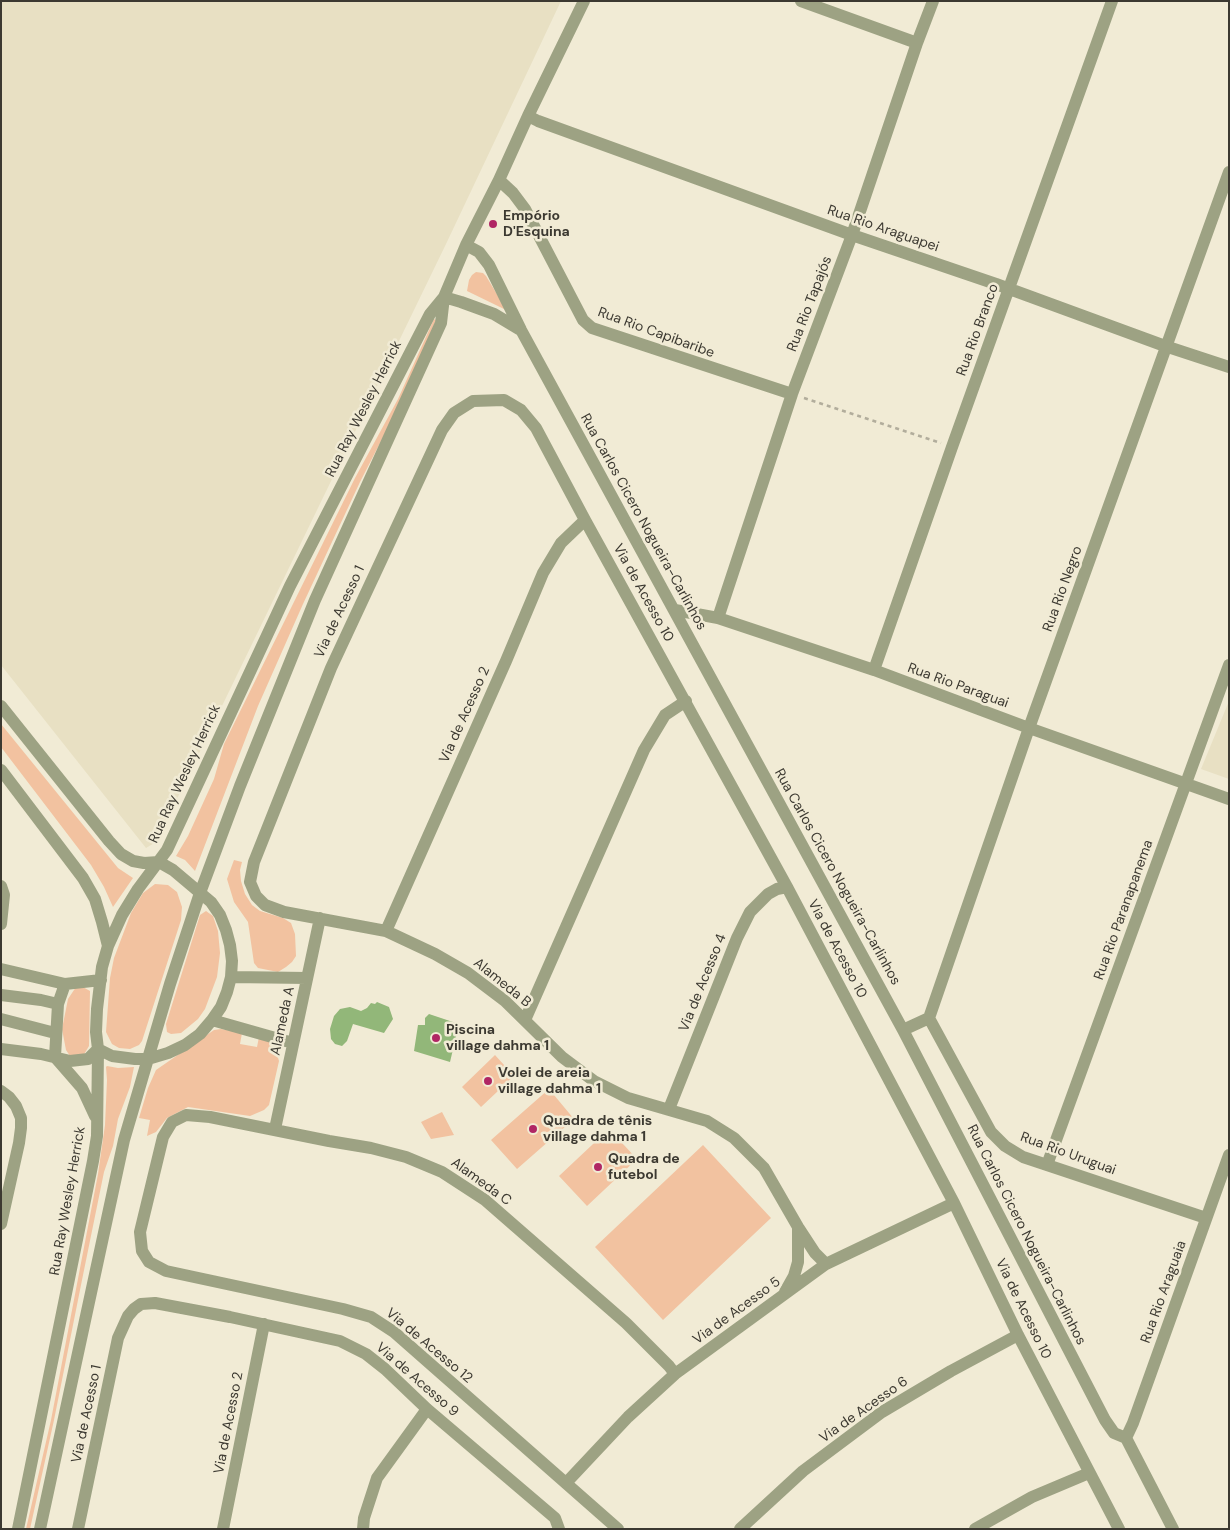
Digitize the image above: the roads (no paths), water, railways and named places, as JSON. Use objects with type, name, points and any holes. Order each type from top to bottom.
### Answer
[{"type":"street","name":"Rua Ray Wesley Herrick","points":[[40,1529],[73,1369],[124,1140],[200,893],[240,786],[315,600],[441,323],[444,297],[466,245],[584,1]]},
{"type":"street","points":[[802,1],[916,43]]},
{"type":"street","name":"Rua Rio Tapajós","points":[[718,618],[792,394],[852,235],[916,43],[932,1]]},
{"type":"street","name":"Rua Rio Branco","points":[[874,670],[1112,1]]},
{"type":"street","name":"Rua Rio Araguapei","points":[[528,116],[852,235],[1229,367]]},
{"type":"street","name":"Rua Rio Negro","points":[[928,1018],[1029,728],[1229,172]]},
{"type":"street","name":"Rua Rio Capibaribe","points":[[499,180],[513,193],[525,209],[583,320],[592,328],[792,394]]},
{"type":"street","name":"Rua Carlos Cicero Nogueira-Carlinhos","points":[[466,245],[479,252],[489,265],[521,330],[903,1030],[1105,1420],[1114,1433],[1126,1438],[1173,1529]]},
{"type":"street","name":"Rua Ray Wesley Herrick","points":[[18,1529],[55,1351],[96,1136],[98,1049],[96,1032],[101,980],[108,946],[122,915],[138,889],[168,850],[219,736],[290,586],[430,314],[444,297]]},
{"type":"street","points":[[444,297],[494,314],[521,330]]},
{"type":"street","name":"Via de Acesso 10","points":[[504,400],[521,410],[536,428],[686,701],[787,887],[954,1203],[1018,1335],[1119,1529]]},
{"type":"street","name":"Via de Acesso 1","points":[[250,882],[254,862],[331,668],[442,430],[454,413],[473,401],[504,400]]},
{"type":"street","name":"Via de Acesso 2","points":[[386,931],[506,661],[542,573],[561,543],[585,520]]},
{"type":"street","name":"Rua Rio Paraguai","points":[[675,610],[718,618],[874,670],[1029,728],[1229,799]]},
{"type":"street","name":"Rua Rio Paranapanema","points":[[1047,1165],[1229,665]]},
{"type":"street","points":[[525,1020],[644,750],[665,715],[686,701]]},
{"type":"street","points":[[1,706],[108,841],[133,861],[144,863],[159,862],[172,870],[211,902],[220,915],[226,930],[232,961],[227,992],[221,1007],[212,1020],[200,1034],[185,1045],[168,1052],[148,1058],[135,1059],[112,1056],[98,1049],[88,1059],[70,1061],[1,1049]]},
{"type":"street","points":[[1,770],[84,878],[95,899],[108,946]]},
{"type":"street","name":"Alameda B","points":[[250,882],[256,896],[266,905],[284,912],[386,931],[435,954],[468,973],[505,1001],[562,1057],[594,1080],[628,1098],[707,1121],[734,1138],[764,1168],[798,1228],[815,1253],[826,1264]]},
{"type":"street","points":[[1,886],[4,895],[1,924]]},
{"type":"street","name":"Via de Acesso 4","points":[[669,1109],[737,938],[750,912],[768,894],[777,889],[787,887]]},
{"type":"street","name":"Alameda A","points":[[275,1129],[320,918]]},
{"type":"street","points":[[1,968],[65,984],[101,980]]},
{"type":"street","points":[[230,977],[307,978]]},
{"type":"street","points":[[65,984],[58,1004],[55,1057],[82,1088],[95,1113],[96,1136]]},
{"type":"street","points":[[1,995],[58,1004]]},
{"type":"street","points":[[903,1030],[928,1018]]},
{"type":"street","name":"Rua Rio Uruguai","points":[[928,1018],[991,1132],[1005,1146],[1023,1157],[1206,1218]]},
{"type":"street","points":[[1,1019],[55,1033]]},
{"type":"street","points":[[212,1020],[293,1043]]},
{"type":"street","points":[[1,1091],[16,1106],[21,1128],[20,1143],[1,1224]]},
{"type":"street","name":"Alameda C","points":[[149,1262],[142,1251],[140,1232],[164,1137],[172,1122],[186,1115],[210,1117],[275,1129],[406,1157],[442,1172],[485,1200],[632,1329],[670,1366],[675,1374]]},
{"type":"street","name":"Rua Rio Araguaia","points":[[1126,1438],[1136,1416],[1206,1218],[1224,1180],[1229,1156]]},
{"type":"street","name":"Via de Acesso 5","points":[[566,1483],[628,1417],[675,1374],[826,1264],[954,1203]]},
{"type":"street","name":"Alameda B","points":[[783,1296],[794,1276],[798,1262],[798,1228]]},
{"type":"street","name":"Via de Acesso 12","points":[[149,1262],[166,1270],[343,1309],[371,1317],[394,1332],[618,1529]]},
{"type":"street","name":"Via de Acesso 9","points":[[134,1309],[141,1304],[155,1302],[340,1341],[366,1354],[554,1518],[559,1529]]},
{"type":"street","name":"Via de Acesso 1","points":[[78,1529],[118,1338],[128,1316],[134,1309]]},
{"type":"street","name":"Via de Acesso 2","points":[[223,1529],[264,1324]]},
{"type":"street","name":"Via de Acesso 6","points":[[740,1529],[803,1471],[882,1412],[951,1371],[1018,1335]]},
{"type":"street","points":[[362,1529],[378,1478],[427,1409]]},
{"type":"street","points":[[975,1529],[1032,1497],[1089,1473]]},
{"type":"place","name":"Empório D'Esquina","points":[[493,224]]},
{"type":"place","name":"Piscina village dahma 1","points":[[436,1038]]},
{"type":"place","name":"Volei de areia village dahma 1","points":[[488,1081]]},
{"type":"place","name":"Quadra de tênis village dahma 1","points":[[533,1129]]},
{"type":"place","name":"Quadra de futebol","points":[[598,1167]]}]
